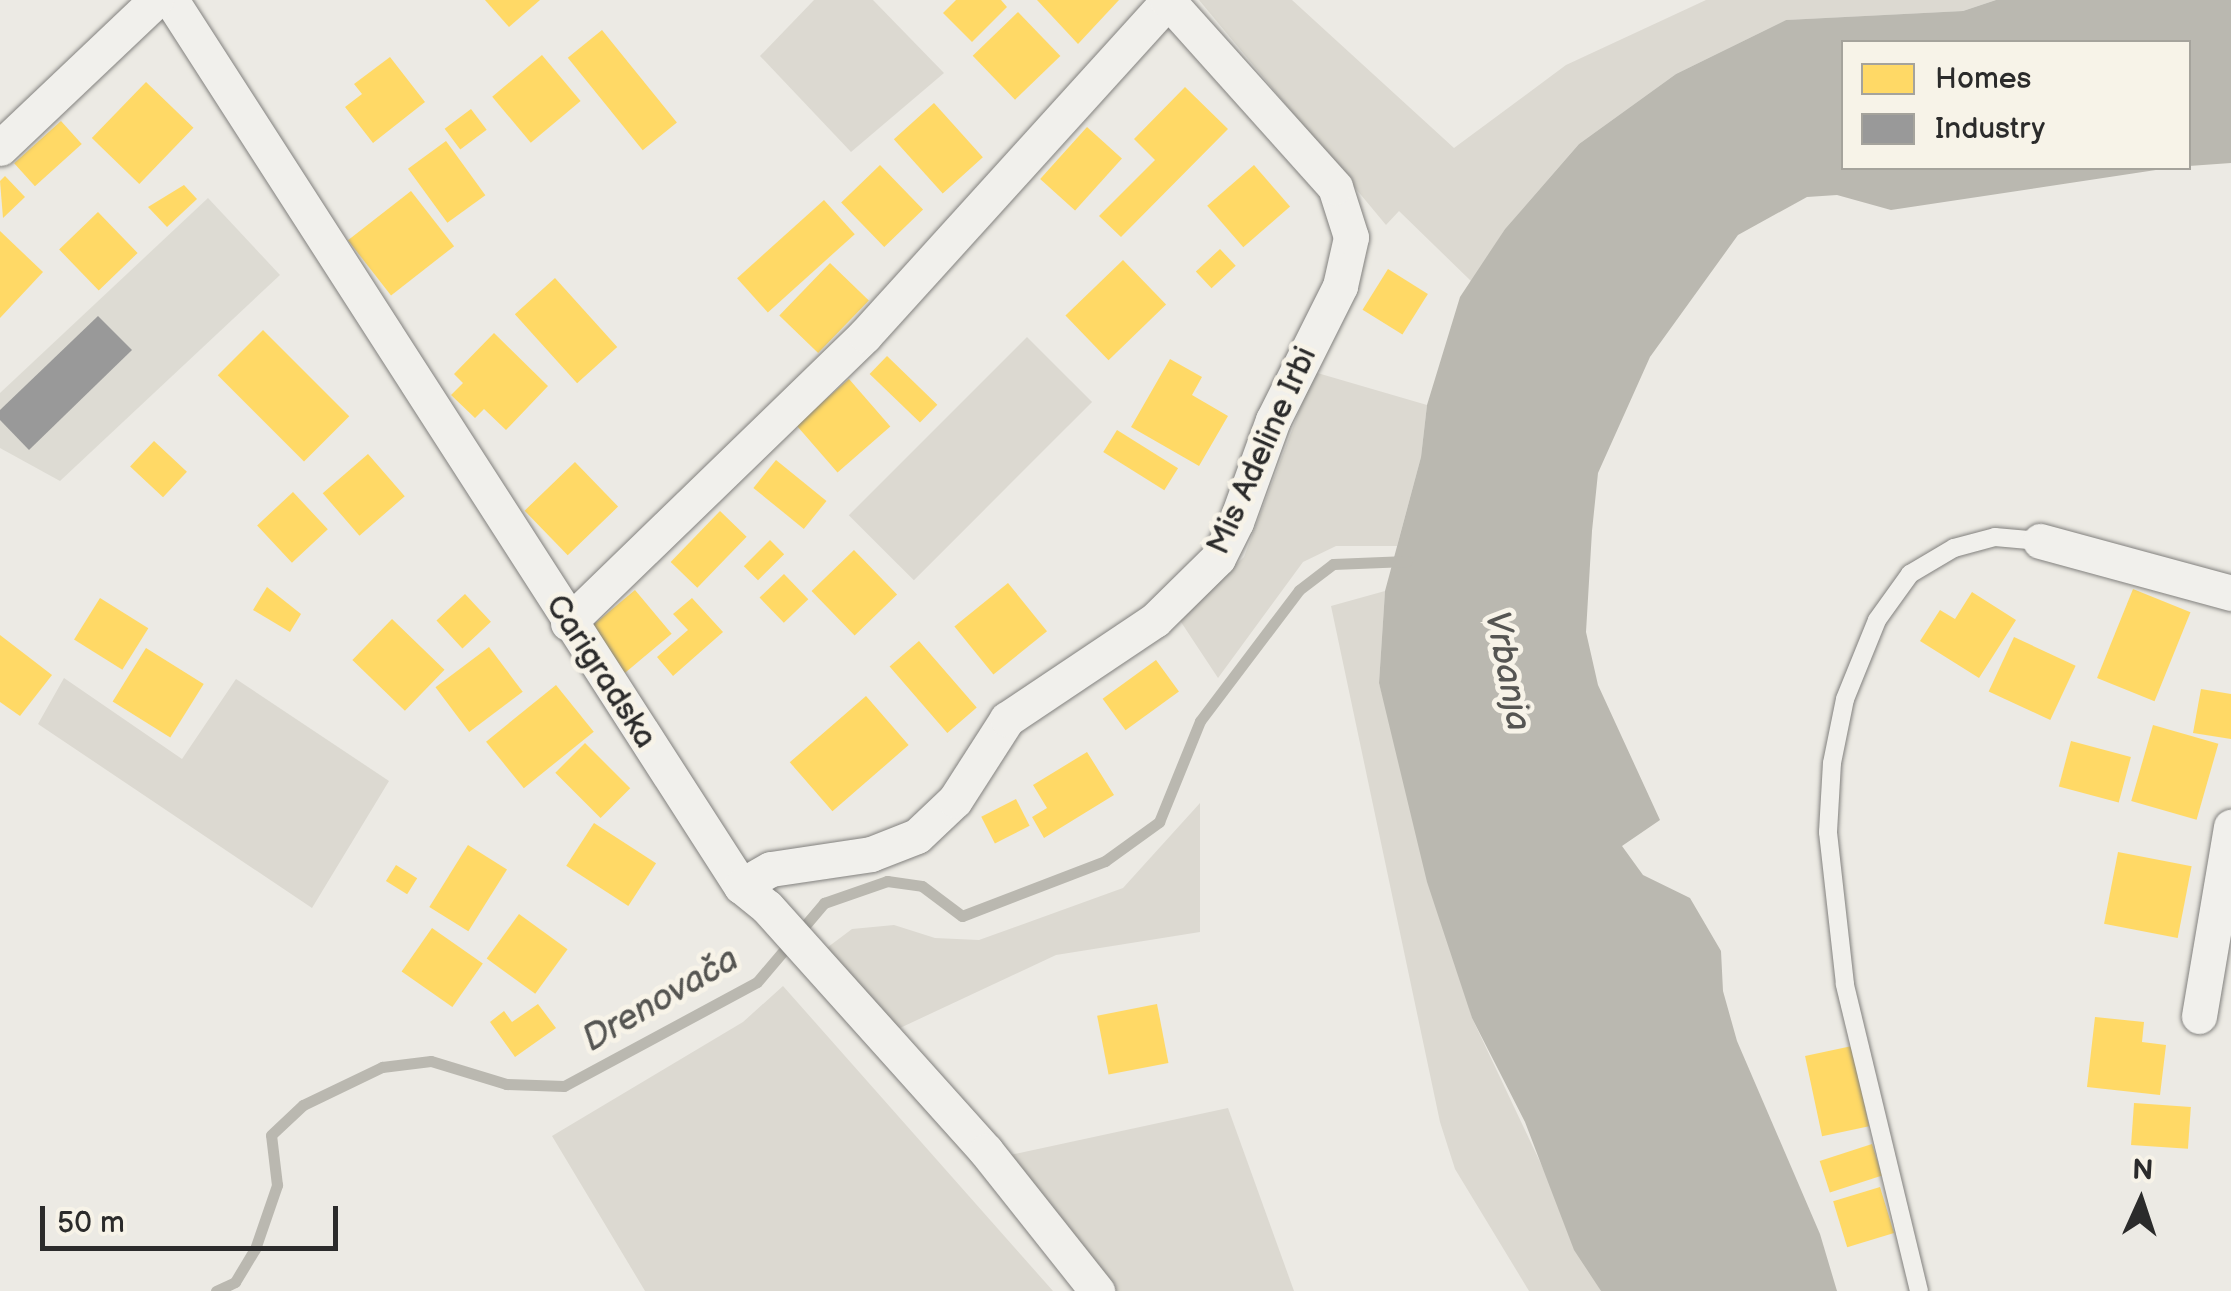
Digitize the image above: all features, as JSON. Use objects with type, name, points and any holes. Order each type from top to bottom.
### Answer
[{"type":"street","points":[[0,148],[156,0]]},
{"type":"street","name":"Carigradska","points":[[171,0],[568,623],[754,896],[986,1151],[1097,1291]]},
{"type":"street","points":[[568,623],[865,336],[1168,0]]},
{"type":"street","name":"Mis Adeline Irbi","points":[[754,896],[786,865],[871,854],[918,836],[956,800],[1007,719],[1155,620],[1218,558],[1236,522],[1273,420],[1340,286],[1351,237],[1335,187],[1168,0]]},
{"type":"street","points":[[2040,541],[2231,593]]},
{"type":"street","points":[[2199,1016],[2231,827]]},
{"type":"lane","points":[[1918,1291],[1845,984],[1828,832],[1832,763],[1845,699],[1877,620],[1910,574],[1954,548],[1995,537],[2040,541]]},
{"type":"shaded area","points":[[814,0],[873,0],[944,73],[851,152],[760,56]]},
{"type":"shaded area","points":[[1199,0],[1292,0],[1454,148],[1566,65],[1706,0],[1996,0],[1963,11],[1786,20],[1676,74],[1579,144],[1505,229],[1472,282],[1399,211],[1386,225]]},
{"type":"shaded area","points":[[208,198],[280,275],[60,481],[0,448],[0,393]]},
{"type":"shaded area","points":[[1027,337],[1092,402],[914,580],[849,515]]},
{"type":"shaded area","points":[[1314,372],[1427,405],[1421,457],[1397,546],[1336,546],[1303,562],[1218,678],[1179,619],[1244,557]]},
{"type":"shaded area","points":[[1385,591],[1379,683],[1472,1018],[1601,1291],[1529,1291],[1455,1169],[1440,1122],[1331,606]]},
{"type":"shaded area","points":[[64,678],[182,759],[236,679],[389,781],[312,908],[38,724]]},
{"type":"shaded area","points":[[1200,803],[1200,932],[1056,955],[885,1035],[820,953],[852,929],[894,925],[935,938],[979,940],[1123,888]]},
{"type":"shaded area","points":[[783,986],[1053,1291],[645,1291],[552,1136],[743,1022]]},
{"type":"shaded area","points":[[1228,1108],[1294,1291],[1103,1291],[1001,1157]]},
{"type":"water","name":"Vrbanja","points":[[1996,0],[2231,0],[2231,163],[2191,166],[2191,40],[1841,40],[1841,170],[2156,170],[1891,210],[1837,195],[1807,197],[1738,235],[1650,357],[1598,473],[1586,632],[1598,685],[1660,820],[1622,846],[1643,875],[1690,898],[1721,951],[1723,991],[1737,1041],[1820,1234],[1837,1291],[1601,1291],[1574,1250],[1525,1122],[1472,1018],[1427,882],[1379,683],[1385,591],[1421,457],[1427,405],[1460,297],[1505,229],[1579,144],[1676,74],[1786,20],[1963,11]]},
{"type":"building: Homes","points":[[485,0],[540,0],[509,27]]},
{"type":"building: Homes","points":[[956,0],[1001,0],[1007,7],[972,42],[943,13]]},
{"type":"building: Homes","points":[[1037,0],[1119,0],[1078,44]]},
{"type":"building: Homes","points":[[1018,12],[1060,56],[1015,100],[973,56]]},
{"type":"building: Homes","points":[[602,30],[677,122],[643,150],[568,58]]},
{"type":"building: Homes","points":[[542,55],[581,101],[531,143],[492,97]]},
{"type":"building: Homes","points":[[390,57],[425,102],[373,143],[345,107],[362,94],[354,84]]},
{"type":"building: Homes","points":[[146,82],[193,128],[139,184],[92,138]]},
{"type":"building: Homes","points":[[1185,87],[1228,129],[1121,237],[1099,216],[1155,160],[1134,139]]},
{"type":"building: Homes","points":[[934,103],[983,157],[943,193],[894,139]]},
{"type":"building: Homes","points":[[471,109],[487,130],[460,150],[445,129]]},
{"type":"building: Homes","points":[[61,121],[82,144],[35,186],[14,163]]},
{"type":"building: Homes","points":[[1087,127],[1122,158],[1075,210],[1040,179]]},
{"type":"building: Homes","points":[[446,141],[485,195],[447,223],[408,169]]},
{"type":"building: Homes","points":[[880,165],[923,210],[884,247],[841,203]]},
{"type":"building: Homes","points":[[1254,165],[1290,207],[1243,247],[1207,206]]},
{"type":"building: Homes","points":[[5,176],[25,197],[3,218],[0,181]]},
{"type":"building: Homes","points":[[184,185],[197,199],[167,227],[148,207]]},
{"type":"building: Homes","points":[[411,191],[454,246],[391,295],[348,240]]},
{"type":"building: Homes","points":[[824,200],[855,234],[768,312],[737,278]]},
{"type":"building: Homes","points":[[98,212],[138,253],[99,291],[59,250]]},
{"type":"building: Homes","points":[[0,231],[43,272],[0,318]]},
{"type":"building: Homes","points":[[1220,249],[1236,266],[1212,288],[1196,272]]},
{"type":"building: Homes","points":[[1123,260],[1166,305],[1109,360],[1065,316]]},
{"type":"building: Homes","points":[[830,263],[869,301],[818,353],[779,316]]},
{"type":"building: Homes","points":[[1388,269],[1428,294],[1402,335],[1363,310]]},
{"type":"building: Homes","points":[[555,278],[617,347],[577,383],[515,314]]},
{"type":"building: Homes","points":[[263,330],[349,416],[304,462],[218,375]]},
{"type":"building: Homes","points":[[494,333],[548,386],[506,430],[484,409],[475,418],[451,395],[463,383],[454,374]]},
{"type":"building: Homes","points":[[887,356],[937,405],[920,423],[870,374]]},
{"type":"building: Homes","points":[[1170,359],[1202,377],[1192,395],[1228,416],[1199,466],[1131,427]]},
{"type":"building: Homes","points":[[849,379],[890,427],[838,472],[796,425]]},
{"type":"building: Homes","points":[[1117,430],[1178,468],[1164,490],[1103,452]]},
{"type":"building: Homes","points":[[154,441],[187,472],[163,497],[130,467]]},
{"type":"building: Homes","points":[[368,454],[405,496],[359,536],[323,493]]},
{"type":"building: Homes","points":[[776,460],[827,501],[804,529],[753,488]]},
{"type":"building: Homes","points":[[575,462],[618,507],[568,555],[525,511]]},
{"type":"building: Homes","points":[[293,492],[328,529],[292,563],[257,525]]},
{"type":"building: Homes","points":[[720,511],[747,537],[697,588],[671,562]]},
{"type":"building: Homes","points":[[770,540],[784,554],[758,580],[744,566]]},
{"type":"building: Homes","points":[[854,550],[897,595],[855,636],[812,591]]},
{"type":"building: Homes","points":[[784,574],[808,599],[784,623],[760,598]]},
{"type":"building: Homes","points":[[1008,583],[1047,631],[993,675],[954,626]]},
{"type":"building: Homes","points":[[267,587],[301,614],[290,632],[253,610]]},
{"type":"building: Homes","points":[[2133,589],[2190,612],[2155,701],[2097,678]]},
{"type":"building: Homes","points":[[635,590],[672,634],[622,675],[585,632]]},
{"type":"building: Homes","points":[[1972,592],[2016,620],[1979,678],[1920,641],[1940,610],[1955,619]]},
{"type":"building: Homes","points":[[465,594],[491,622],[462,648],[436,621]]},
{"type":"building: Homes","points":[[100,598],[148,628],[122,670],[74,640]]},
{"type":"building: Homes","points":[[692,598],[723,632],[673,676],[657,657],[688,630],[673,614]]},
{"type":"building: Homes","points":[[392,619],[445,670],[405,711],[352,660]]},
{"type":"building: Homes","points":[[0,635],[52,675],[20,716],[0,702]]},
{"type":"building: Homes","points":[[2014,637],[2076,666],[2050,720],[1989,691]]},
{"type":"building: Homes","points":[[919,641],[977,707],[947,733],[890,667]]},
{"type":"building: Homes","points":[[489,647],[523,692],[469,732],[435,687]]},
{"type":"building: Homes","points":[[146,648],[204,684],[170,737],[113,701]]},
{"type":"building: Homes","points":[[1156,660],[1179,692],[1126,730],[1103,699]]},
{"type":"building: Homes","points":[[556,685],[594,732],[524,788],[486,742]]},
{"type":"building: Homes","points":[[2201,689],[2231,694],[2231,739],[2193,733]]},
{"type":"building: Homes","points":[[866,696],[909,745],[832,811],[790,762]]},
{"type":"building: Homes","points":[[2153,725],[2218,744],[2197,820],[2131,801]]},
{"type":"building: Homes","points":[[2071,741],[2131,757],[2119,802],[2059,786]]},
{"type":"building: Homes","points":[[585,743],[630,788],[601,818],[555,773]]},
{"type":"building: Homes","points":[[1087,752],[1114,795],[1044,838],[1032,817],[1047,808],[1033,785]]},
{"type":"building: Homes","points":[[1016,799],[1030,826],[995,843],[981,817]]},
{"type":"building: Homes","points":[[594,823],[656,863],[628,906],[566,866]]},
{"type":"building: Homes","points":[[468,845],[507,869],[468,931],[429,907]]},
{"type":"building: Homes","points":[[2118,852],[2192,866],[2178,938],[2104,924]]},
{"type":"building: Homes","points":[[396,865],[417,878],[407,894],[386,881]]},
{"type":"building: Homes","points":[[519,914],[568,949],[535,994],[487,958]]},
{"type":"building: Homes","points":[[432,928],[483,964],[452,1007],[402,971]]},
{"type":"building: Homes","points":[[538,1004],[556,1028],[515,1057],[490,1022],[504,1011],[512,1022]]},
{"type":"building: Homes","points":[[1157,1004],[1168,1063],[1109,1075],[1097,1016]]},
{"type":"building: Homes","points":[[2095,1017],[2144,1022],[2142,1042],[2166,1045],[2160,1095],[2087,1087]]},
{"type":"building: Homes","points":[[1852,1046],[1869,1126],[1822,1136],[1805,1056]]},
{"type":"building: Homes","points":[[2134,1103],[2191,1107],[2188,1149],[2131,1145]]},
{"type":"building: Homes","points":[[1872,1144],[1882,1175],[1830,1192],[1820,1161]]},
{"type":"building: Homes","points":[[1880,1187],[1894,1233],[1847,1247],[1833,1201]]},
{"type":"building: Industry","points":[[98,316],[132,350],[29,450],[0,420],[0,410]]},
{"type":"waterway","name":"Drenovača","points":[[216,1291],[235,1282],[255,1249],[277,1185],[271,1135],[303,1105],[382,1067],[431,1061],[506,1084],[564,1086],[757,982],[824,903],[887,881],[922,886],[962,916],[1105,861],[1159,822],[1200,721],[1299,590],[1333,564],[1407,561]]}]
